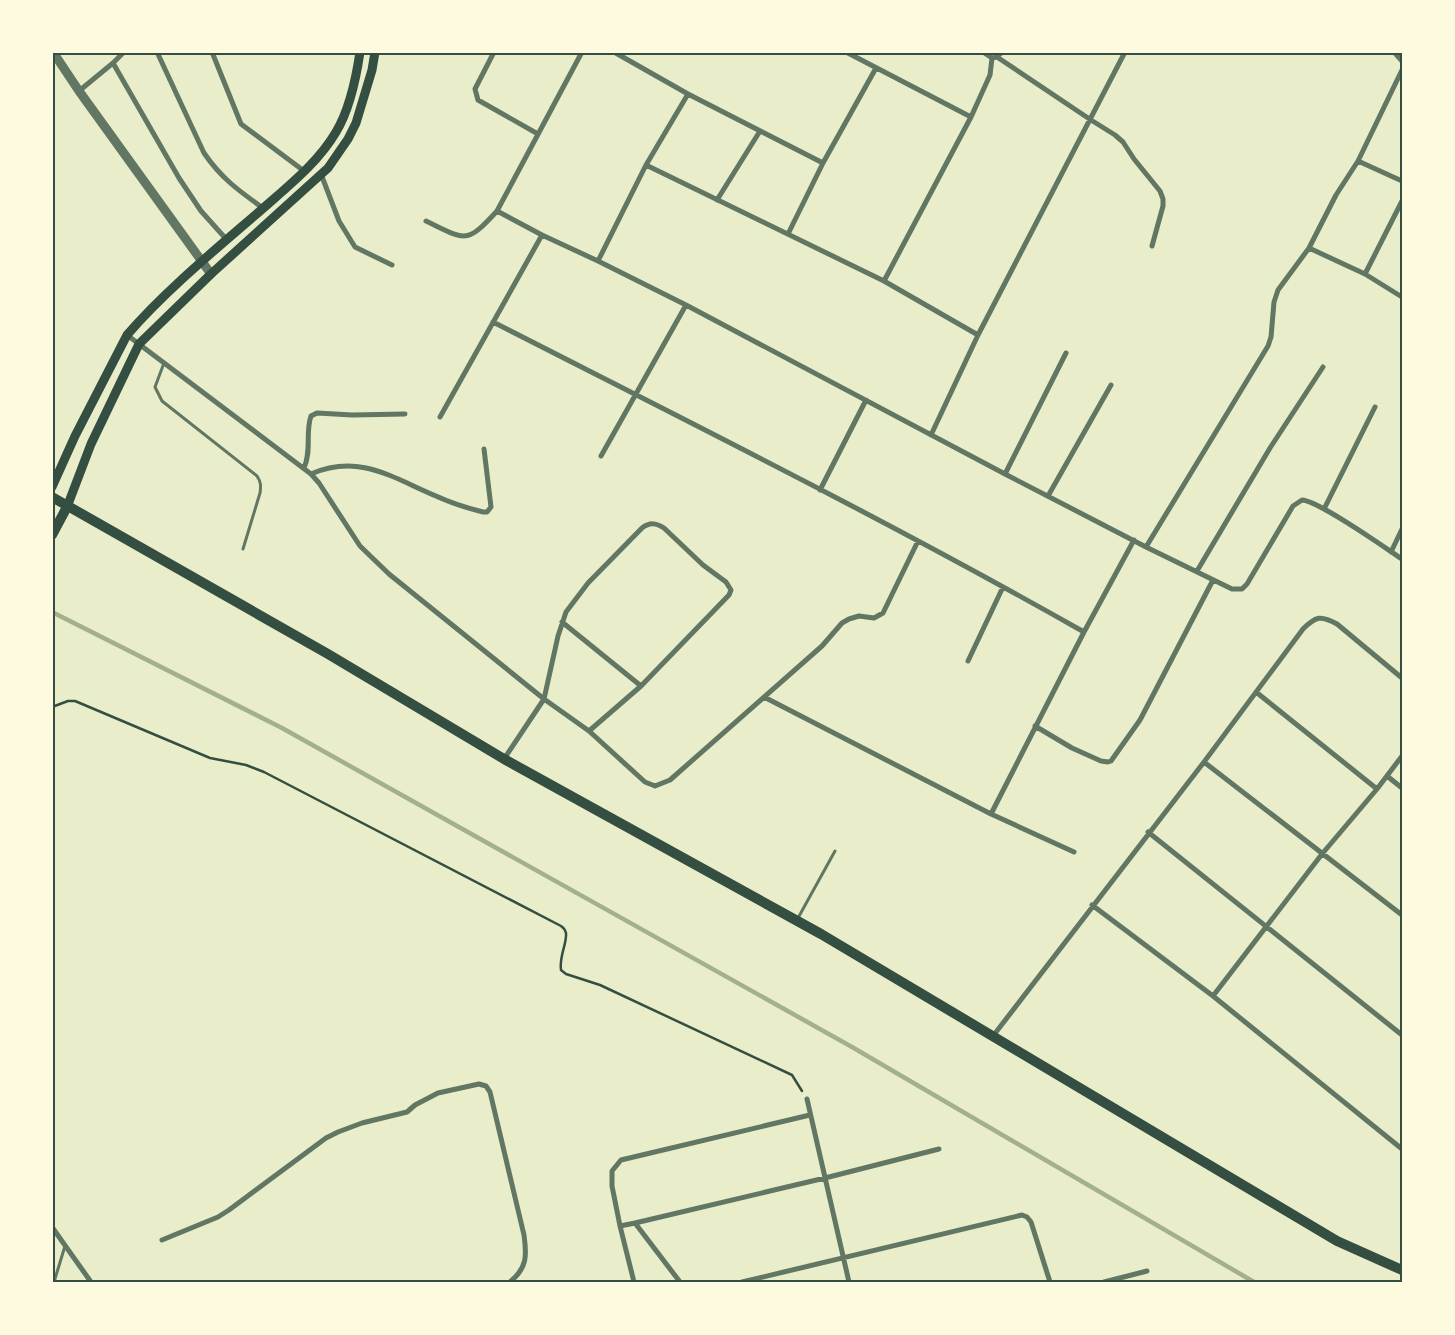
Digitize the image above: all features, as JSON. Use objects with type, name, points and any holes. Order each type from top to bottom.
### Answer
[{"type":"main road","points":[[52,487],[75,436],[127,335],[137,323],[202,262],[317,159],[336,132],[343,118],[350,97],[360,52]]},
{"type":"main road","points":[[52,535],[67,507],[91,444],[139,344],[211,274],[328,168],[356,123],[372,70],[375,52]]},
{"type":"main road","points":[[52,497],[328,654],[504,759],[796,920],[1337,1241],[1402,1270]]},
{"type":"street","points":[[53,52],[211,274]]},
{"type":"street","points":[[79,91],[124,52]]},
{"type":"street","points":[[157,52],[204,153],[227,182],[263,208]]},
{"type":"street","points":[[212,52],[241,124],[245,129],[268,143],[304,171]]},
{"type":"street","points":[[494,52],[475,88],[478,100],[538,134]]},
{"type":"street","points":[[426,221],[460,236],[468,236],[481,228],[497,211],[582,52]]},
{"type":"street","points":[[614,52],[688,94],[822,163]]},
{"type":"street","points":[[846,52],[971,117]]},
{"type":"street","points":[[983,52],[1115,135],[1123,142],[1160,191],[1163,206],[1152,246]]},
{"type":"street","points":[[884,281],[971,117],[990,75],[995,58],[1002,52]]},
{"type":"street","points":[[931,435],[978,335],[1125,52]]},
{"type":"street","points":[[1394,52],[1402,61]]},
{"type":"street","points":[[113,63],[179,178],[201,210],[227,240]]},
{"type":"street","points":[[788,234],[822,163],[876,68]]},
{"type":"street","points":[[1146,547],[1268,346],[1271,337],[1274,302],[1278,290],[1309,248],[1336,195],[1358,161],[1402,70]]},
{"type":"street","points":[[598,261],[646,165],[688,94]]},
{"type":"street","points":[[717,200],[760,131]]},
{"type":"street","points":[[1358,161],[1402,181]]},
{"type":"street","points":[[646,165],[884,281],[978,335]]},
{"type":"street","points":[[321,174],[339,221],[355,247],[392,265]]},
{"type":"street","points":[[1365,274],[1402,201]]},
{"type":"street","points":[[497,211],[686,305],[1005,474],[1232,589],[1242,589],[1247,584],[1297,502],[1307,500],[1402,559]]},
{"type":"street","points":[[440,417],[542,235]]},
{"type":"street","points":[[1309,248],[1365,274],[1402,297]]},
{"type":"street","points":[[601,456],[686,305]]},
{"type":"street","points":[[493,322],[918,541],[1084,632]]},
{"type":"street","points":[[127,335],[304,468],[320,483],[360,546],[388,574],[544,699],[589,731],[640,777],[655,786],[670,780],[822,646],[842,623],[859,616],[874,618],[883,612],[918,541]]},
{"type":"street","points":[[1005,474],[1066,353]]},
{"type":"street","points":[[1197,571],[1270,448],[1323,367]]},
{"type":"street","points":[[1048,496],[1111,385]]},
{"type":"street","points":[[820,490],[866,400]]},
{"type":"street","points":[[1324,509],[1375,407]]},
{"type":"street","points":[[304,468],[308,458],[308,423],[311,416],[317,413],[352,415],[405,414]]},
{"type":"street","points":[[311,474],[333,467],[368,468],[388,474],[436,496],[487,512],[491,506],[484,449]]},
{"type":"street","points":[[504,759],[544,699],[566,612],[588,583],[646,524],[658,524],[726,582],[731,590],[727,599],[641,686],[589,731]]},
{"type":"street","points":[[1391,552],[1402,529]]},
{"type":"street","points":[[991,814],[1084,632],[1134,540]]},
{"type":"street","points":[[1035,726],[1072,748],[1101,761],[1108,762],[1112,760],[1140,720],[1212,580]]},
{"type":"street","points":[[968,661],[1003,587]]},
{"type":"street","points":[[992,1036],[1311,621],[1318,618],[1327,618],[1337,624],[1402,678]]},
{"type":"street","points":[[562,622],[641,686]]},
{"type":"street","points":[[1256,692],[1377,789]]},
{"type":"street","points":[[764,697],[991,814],[1074,852]]},
{"type":"street","points":[[1213,996],[1322,854],[1377,789],[1402,756]]},
{"type":"street","points":[[1204,762],[1402,915]]},
{"type":"street","points":[[1387,776],[1402,788]]},
{"type":"street","points":[[1148,832],[1402,1035]]},
{"type":"street","points":[[1092,904],[1213,996],[1402,1148]]},
{"type":"street","points":[[162,1240],[230,1210],[326,1138],[338,1132],[362,1123],[407,1112],[415,1105],[438,1093],[479,1084],[486,1086],[490,1092],[524,1235],[526,1253],[524,1265],[518,1276],[510,1282]]},
{"type":"street","points":[[807,1099],[849,1282]]},
{"type":"street","points":[[634,1282],[620,1226],[612,1178],[612,1171],[621,1160],[810,1115]]},
{"type":"street","points":[[620,1226],[939,1149]]},
{"type":"street","points":[[742,1282],[1022,1215],[1031,1222],[1050,1282]]},
{"type":"street","points":[[635,1223],[680,1282]]},
{"type":"street","points":[[52,1227],[91,1282]]},
{"type":"street","points":[[1104,1282],[1147,1271]]},
{"type":"lane","points":[[164,363],[156,387],[162,401],[260,481],[261,487],[243,549]]},
{"type":"lane","points":[[796,920],[835,850]]},
{"type":"lane","points":[[54,1282],[65,1245]]},
{"type":"path","points":[[52,707],[68,701],[75,701],[163,740],[210,758],[264,772],[426,855],[565,929],[566,934],[560,956],[560,965],[561,970],[566,974],[600,985],[792,1075],[807,1099]]},
{"type":"waterway","points":[[52,612],[282,728],[852,1047],[1254,1282]]}]
